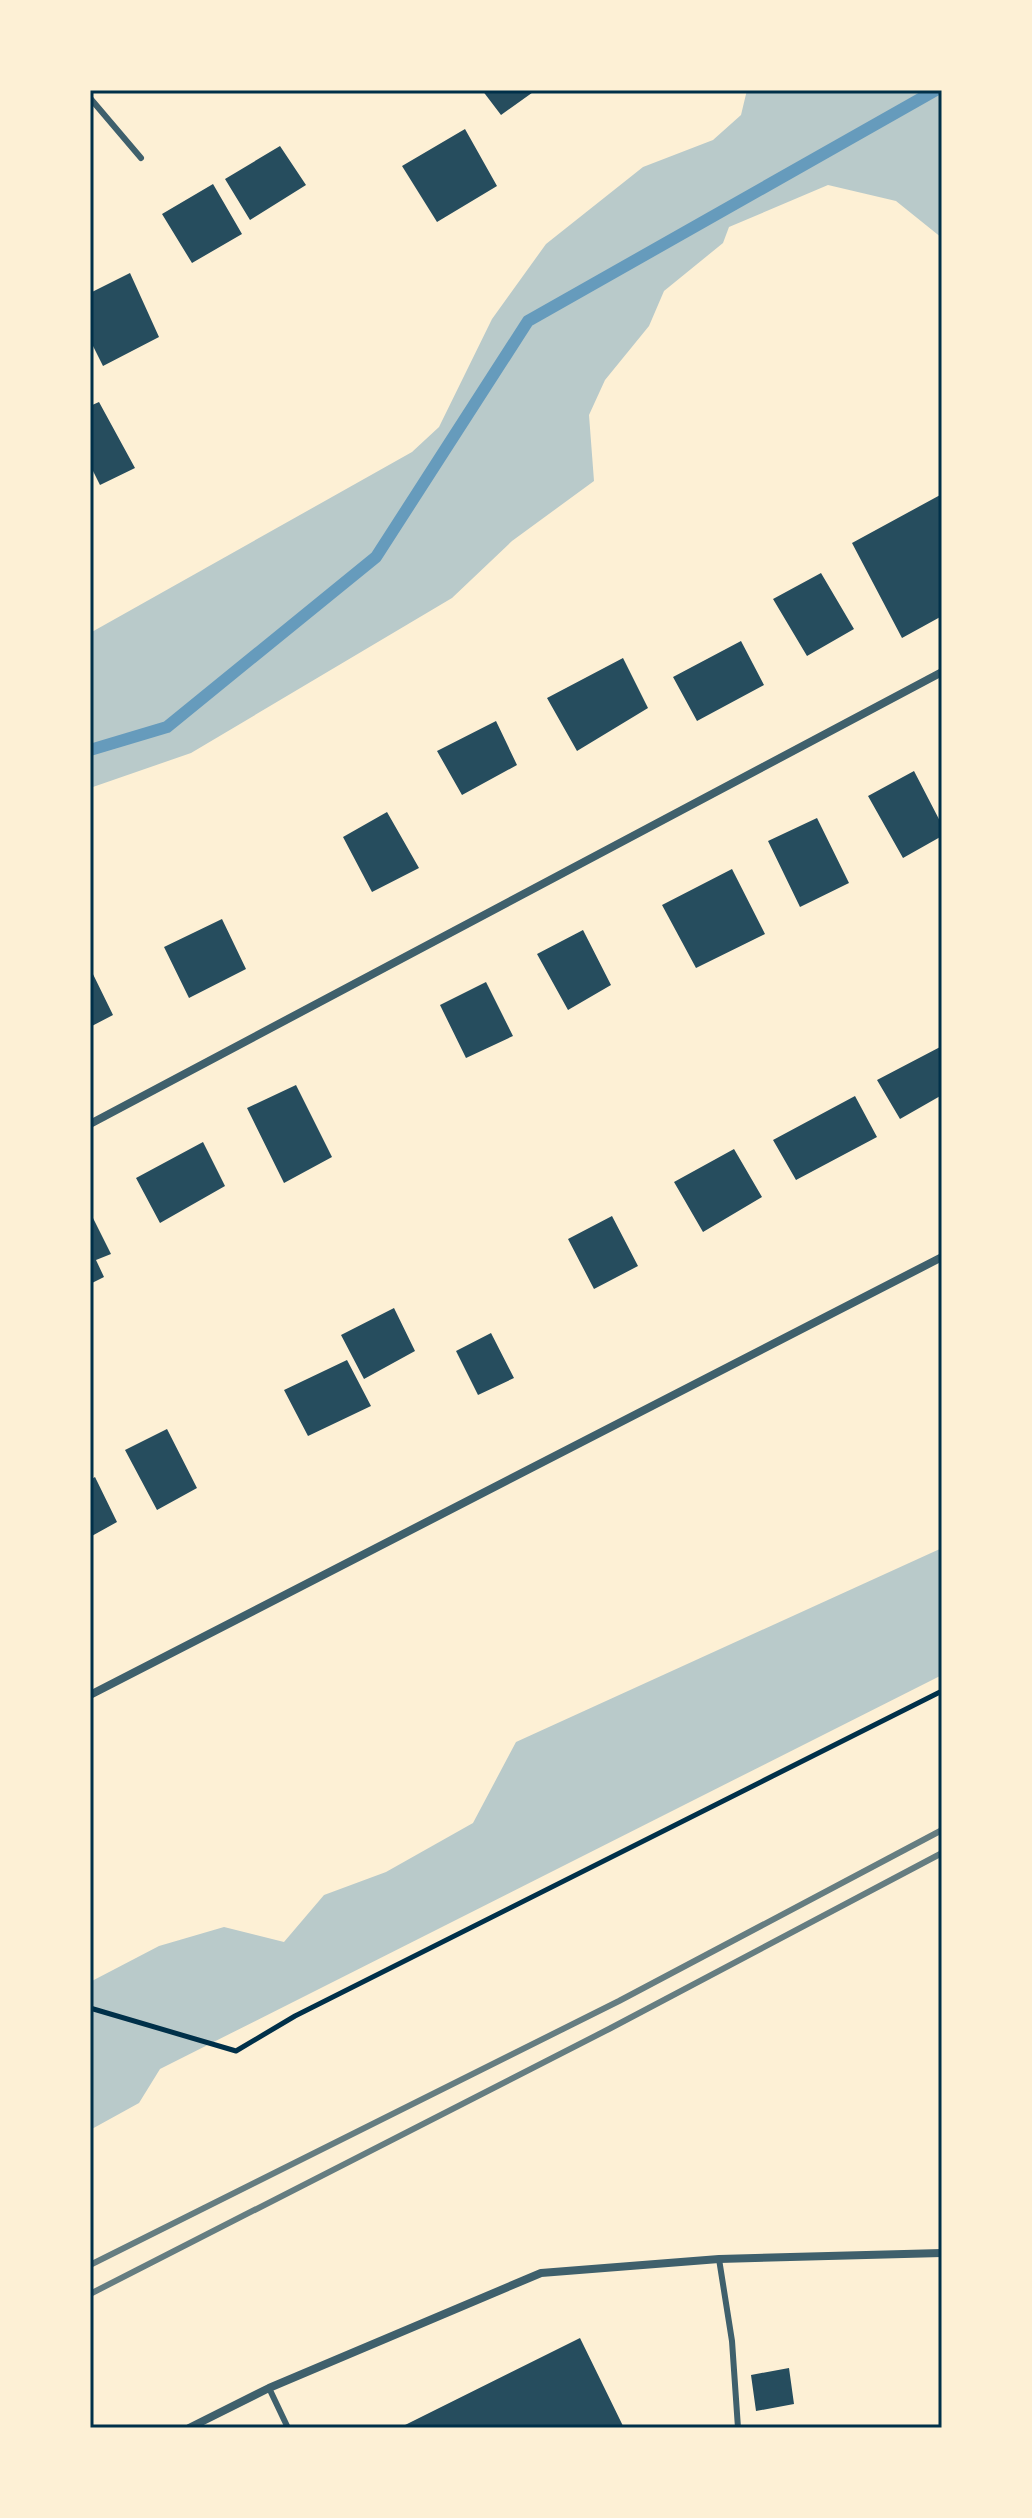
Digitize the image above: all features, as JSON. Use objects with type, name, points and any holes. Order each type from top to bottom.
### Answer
[{"type":"street","points":[[90,1124],[942,672]]},
{"type":"street","points":[[90,1695],[942,1257]]},
{"type":"street","points":[[189,2428],[269,2388],[541,2273],[719,2259],[942,2253]]},
{"type":"lane","points":[[90,98],[141,158]]},
{"type":"lane","points":[[719,2259],[732,2341],[738,2428]]},
{"type":"lane","points":[[269,2388],[288,2428]]},
{"type":"path","points":[[90,2008],[236,2051],[295,2016],[942,1691]]},
{"type":"shaded area","points":[[747,90],[942,90],[942,238],[896,201],[828,185],[729,227],[723,243],[664,291],[649,326],[605,380],[589,415],[594,481],[512,541],[452,598],[191,753],[90,788],[90,633],[412,452],[439,427],[492,319],[546,244],[643,167],[713,140],[741,115]]},
{"type":"shaded area","points":[[942,1548],[942,1675],[160,2069],[139,2103],[90,2130],[90,1982],[159,1946],[224,1927],[284,1942],[324,1895],[386,1872],[473,1823],[516,1742]]},
{"type":"building","points":[[482,90],[536,90],[501,115]]},
{"type":"building","points":[[465,129],[497,186],[437,222],[402,166]]},
{"type":"building","points":[[280,146],[306,185],[250,220],[225,179]]},
{"type":"building","points":[[213,184],[242,234],[192,263],[162,214]]},
{"type":"building","points":[[130,273],[159,337],[103,366],[90,340],[90,293]]},
{"type":"building","points":[[99,402],[135,468],[100,485],[90,465],[90,406]]},
{"type":"building","points":[[942,494],[942,616],[902,638],[852,543]]},
{"type":"building","points":[[821,573],[854,629],[807,656],[773,599]]},
{"type":"building","points":[[741,641],[764,685],[697,721],[673,677]]},
{"type":"building","points":[[623,658],[648,708],[577,751],[547,698]]},
{"type":"building","points":[[496,721],[517,765],[462,795],[437,751]]},
{"type":"building","points":[[914,771],[942,825],[942,836],[903,858],[868,796]]},
{"type":"building","points":[[387,812],[419,868],[372,892],[343,837]]},
{"type":"building","points":[[817,818],[849,883],[800,907],[768,841]]},
{"type":"building","points":[[732,869],[765,934],[696,968],[662,905]]},
{"type":"building","points":[[222,919],[246,969],[189,998],[164,947]]},
{"type":"building","points":[[583,930],[611,985],[568,1010],[537,954]]},
{"type":"building","points":[[90,968],[113,1015],[90,1027]]},
{"type":"building","points":[[486,982],[513,1036],[466,1058],[440,1005]]},
{"type":"building","points":[[942,1046],[942,1095],[900,1119],[877,1080]]},
{"type":"building","points":[[296,1085],[332,1157],[284,1183],[247,1108]]},
{"type":"building","points":[[855,1096],[877,1137],[796,1180],[773,1140]]},
{"type":"building","points":[[203,1142],[225,1186],[160,1223],[136,1178]]},
{"type":"building","points":[[734,1149],[762,1197],[703,1232],[674,1182]]},
{"type":"building","points":[[90,1212],[111,1254],[96,1260],[104,1277],[90,1284]]},
{"type":"building","points":[[612,1216],[638,1266],[594,1289],[568,1239]]},
{"type":"building","points":[[394,1308],[415,1351],[364,1379],[341,1335]]},
{"type":"building","points":[[491,1333],[514,1378],[478,1395],[456,1351]]},
{"type":"building","points":[[347,1360],[371,1406],[308,1436],[284,1390]]},
{"type":"building","points":[[167,1429],[197,1488],[157,1510],[125,1450]]},
{"type":"building","points":[[95,1477],[117,1522],[90,1537],[90,1480]]},
{"type":"building","points":[[580,2338],[624,2428],[399,2428]]},
{"type":"building","points":[[789,2368],[794,2404],[756,2411],[751,2375]]},
{"type":"waterway","points":[[90,750],[167,727],[376,557],[528,321],[936,90]]},
{"type":"railway","points":[[90,2265],[619,2001],[942,1830]]},
{"type":"railway","points":[[90,2294],[609,2029],[942,1853]]}]
